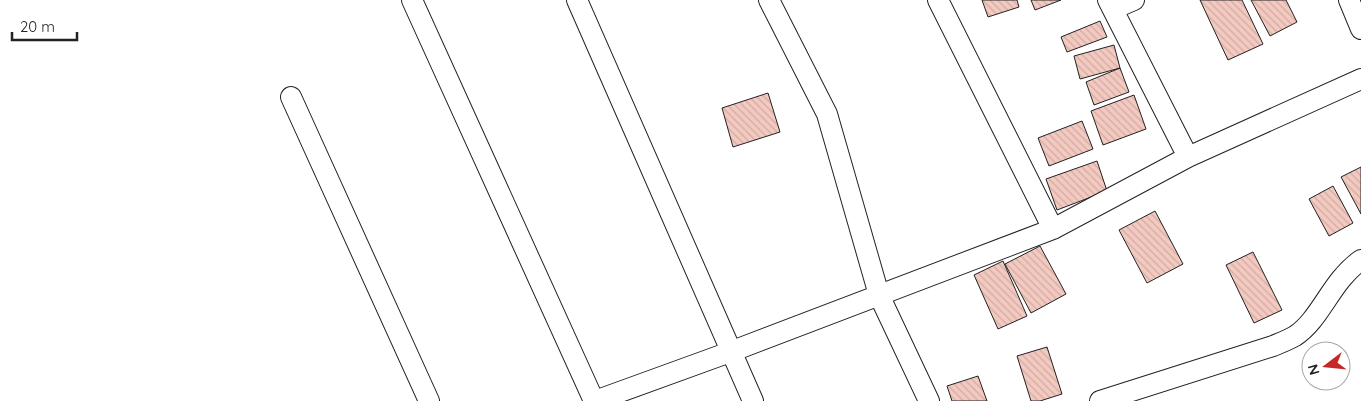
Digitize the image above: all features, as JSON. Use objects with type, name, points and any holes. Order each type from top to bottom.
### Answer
[{"type":"street","points":[[412,0],[595,401],[730,352],[1053,229],[1188,157],[1361,79]]},
{"type":"street","points":[[577,0],[632,121],[730,352],[753,401]]},
{"type":"street","points":[[770,0],[827,114],[879,295],[929,401]]},
{"type":"street","points":[[938,0],[1053,229]]},
{"type":"street","points":[[1134,0],[1110,4],[1188,157]]},
{"type":"street","points":[[1349,0],[1361,29]]},
{"type":"street","points":[[292,97],[429,401]]},
{"type":"street","points":[[1100,401],[1273,346],[1295,336],[1310,323],[1335,284],[1361,260]]},
{"type":"building","points":[[982,0],[1017,0],[1019,7],[988,17]]},
{"type":"building","points":[[1031,0],[1061,0],[1035,10]]},
{"type":"building","points":[[1200,0],[1242,0],[1263,44],[1228,60]]},
{"type":"building","points":[[1251,0],[1286,0],[1297,22],[1270,36]]},
{"type":"building","points":[[1100,21],[1107,37],[1067,52],[1061,37]]},
{"type":"building","points":[[1114,45],[1120,68],[1080,79],[1074,56]]},
{"type":"building","points":[[1120,68],[1129,92],[1094,105],[1086,82]]},
{"type":"building","points":[[768,93],[780,132],[733,147],[722,108]]},
{"type":"building","points":[[1134,95],[1146,129],[1103,145],[1091,111]]},
{"type":"building","points":[[1082,121],[1093,149],[1049,166],[1038,138]]},
{"type":"building","points":[[1097,161],[1107,191],[1057,210],[1046,179]]},
{"type":"building","points":[[1361,167],[1361,214],[1341,177]]},
{"type":"building","points":[[1333,186],[1353,223],[1329,236],[1309,199]]},
{"type":"building","points":[[1155,211],[1183,264],[1147,283],[1119,230]]},
{"type":"building","points":[[1040,246],[1066,294],[1031,313],[1005,264]]},
{"type":"building","points":[[1253,252],[1282,310],[1254,323],[1226,265]]},
{"type":"building","points":[[1003,261],[1027,316],[998,329],[974,275]]},
{"type":"building","points":[[1047,347],[1062,394],[1040,401],[1031,401],[1017,356]]},
{"type":"building","points":[[978,376],[987,401],[952,401],[947,386]]}]
